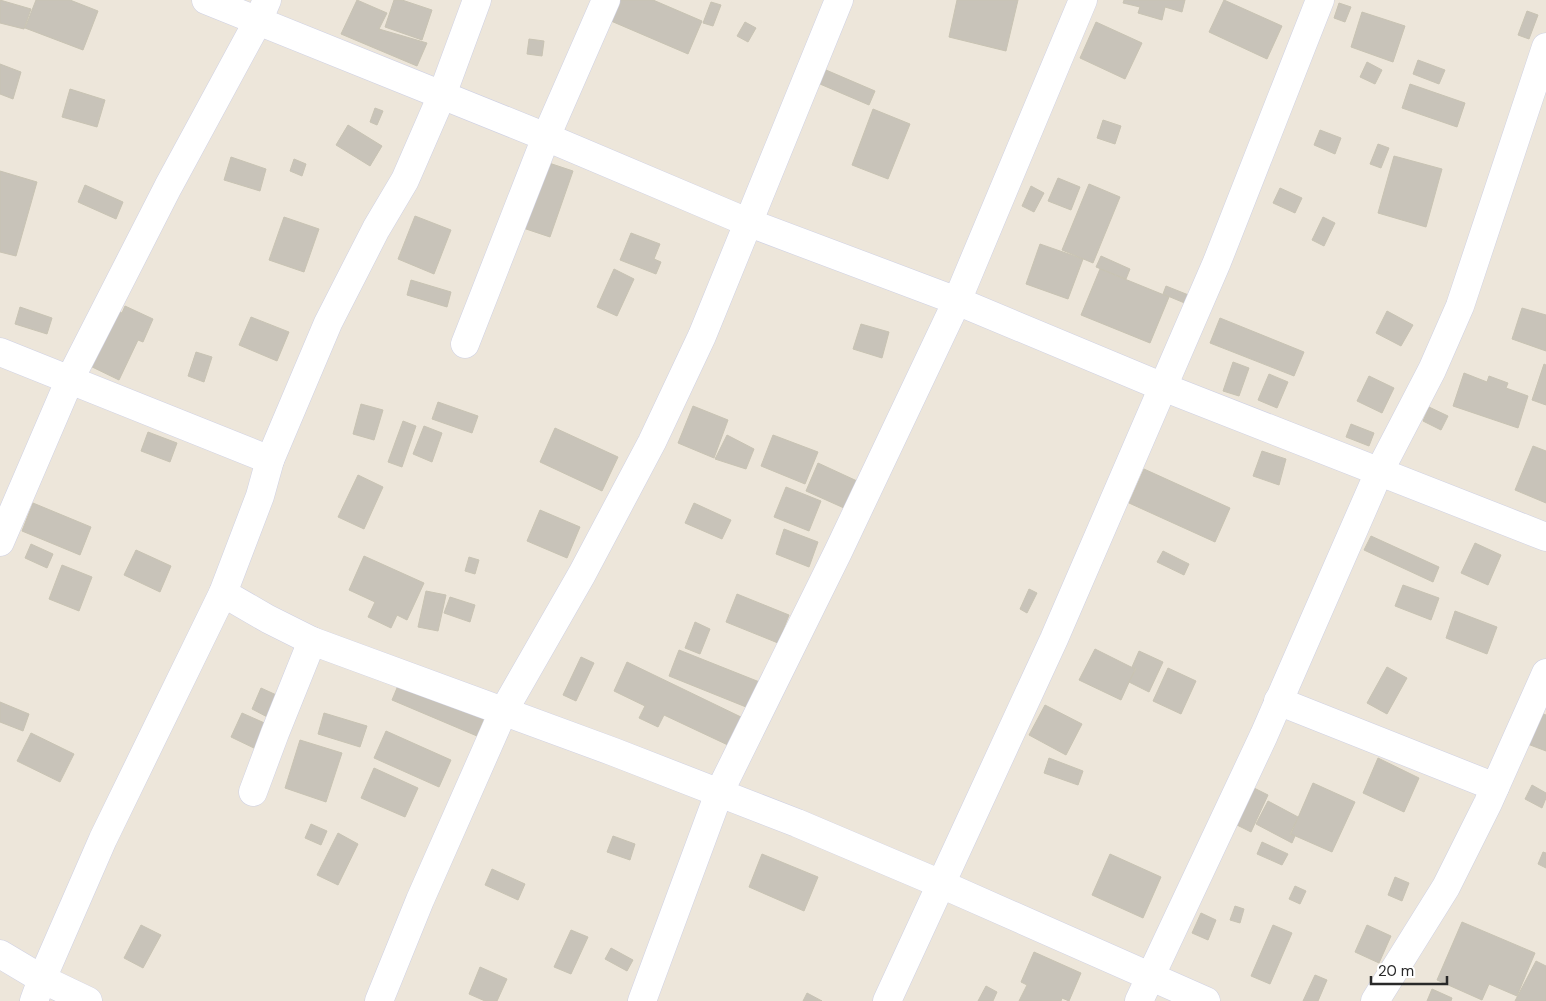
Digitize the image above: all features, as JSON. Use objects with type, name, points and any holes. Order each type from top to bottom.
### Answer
[{"type":"street","points":[[206,0],[263,11],[442,95],[747,222],[957,300],[1163,386],[1546,537]]},
{"type":"street","points":[[38,990],[103,839],[223,593],[260,496],[270,460],[328,323],[376,229],[404,180],[442,95],[477,0]]},
{"type":"street","points":[[465,344],[546,138],[606,0]]},
{"type":"street","points":[[379,1001],[420,900],[503,712],[582,574],[652,442],[702,336],[839,0]]},
{"type":"street","points":[[642,1001],[719,793],[838,552],[957,300],[1084,0]]},
{"type":"street","points":[[887,1001],[1054,639],[1217,262],[1320,0]]},
{"type":"street","points":[[0,542],[70,379],[168,186],[263,11]]},
{"type":"street","points":[[1139,1001],[1278,701],[1379,472],[1432,370],[1460,306],[1546,47]]},
{"type":"street","points":[[0,352],[270,460]]},
{"type":"street","points":[[223,593],[268,620],[312,642],[614,752],[797,823],[941,884],[1206,1001]]},
{"type":"street","points":[[253,792],[312,642]]},
{"type":"street","points":[[1375,1001],[1446,887],[1495,787],[1546,673]]},
{"type":"street","points":[[1278,701],[1495,787]]},
{"type":"street","points":[[0,954],[38,990],[88,1001]]},
{"type":"building","points":[[0,0],[31,9],[24,29],[0,23]]},
{"type":"building","points":[[36,0],[70,0],[98,11],[83,50],[25,28]]},
{"type":"building","points":[[357,0],[387,13],[379,29],[427,43],[417,66],[341,34]]},
{"type":"building","points":[[394,0],[402,0],[432,10],[422,40],[385,27]]},
{"type":"building","points":[[611,0],[653,0],[702,21],[688,54],[604,18]]},
{"type":"building","points":[[957,0],[1018,0],[1006,51],[949,37]]},
{"type":"building","points":[[1124,0],[1185,0],[1182,12],[1165,7],[1162,20],[1138,13],[1140,7],[1123,3]]},
{"type":"building","points":[[1224,0],[1282,26],[1267,59],[1209,32]]},
{"type":"building","points":[[711,2],[721,5],[713,26],[703,23]]},
{"type":"building","points":[[1339,3],[1351,7],[1345,22],[1334,18]]},
{"type":"building","points":[[1527,11],[1538,15],[1529,39],[1518,35]]},
{"type":"building","points":[[1362,12],[1405,26],[1393,62],[1351,47]]},
{"type":"building","points":[[745,22],[756,28],[748,42],[737,36]]},
{"type":"building","points":[[1096,22],[1142,43],[1125,79],[1080,58]]},
{"type":"building","points":[[529,39],[544,41],[542,56],[527,54]]},
{"type":"building","points":[[1418,60],[1445,70],[1439,84],[1413,74]]},
{"type":"building","points":[[1367,62],[1382,70],[1375,84],[1360,77]]},
{"type":"building","points":[[0,64],[21,72],[13,99],[0,94]]},
{"type":"building","points":[[826,70],[875,91],[869,105],[820,84]]},
{"type":"building","points":[[1410,84],[1465,103],[1457,127],[1402,108]]},
{"type":"building","points":[[70,89],[105,100],[97,127],[62,117]]},
{"type":"building","points":[[375,108],[383,111],[377,125],[370,122]]},
{"type":"building","points":[[873,109],[910,124],[888,179],[852,165]]},
{"type":"building","points":[[1103,120],[1121,126],[1115,144],[1097,138]]},
{"type":"building","points":[[348,125],[382,146],[370,166],[336,145]]},
{"type":"building","points":[[1320,130],[1341,138],[1335,154],[1314,145]]},
{"type":"building","points":[[1378,144],[1389,148],[1381,168],[1370,164]]},
{"type":"building","points":[[1394,156],[1442,169],[1426,227],[1378,213]]},
{"type":"building","points":[[231,157],[266,169],[260,191],[224,180]]},
{"type":"building","points":[[294,159],[306,164],[302,176],[290,171]]},
{"type":"building","points":[[543,161],[573,171],[550,237],[520,227]]},
{"type":"building","points":[[0,171],[37,182],[16,256],[0,252]]},
{"type":"building","points":[[1058,178],[1080,187],[1071,210],[1048,201]]},
{"type":"building","points":[[1089,184],[1120,197],[1093,263],[1062,250]]},
{"type":"building","points":[[85,185],[123,202],[116,219],[78,202]]},
{"type":"building","points":[[1031,186],[1044,193],[1034,212],[1022,206]]},
{"type":"building","points":[[1280,188],[1302,198],[1295,213],[1273,203]]},
{"type":"building","points":[[415,216],[451,230],[434,274],[398,259]]},
{"type":"building","points":[[284,217],[319,229],[304,272],[269,260]]},
{"type":"building","points":[[1323,217],[1335,223],[1324,246],[1312,240]]},
{"type":"building","points":[[631,233],[660,244],[654,259],[661,262],[656,274],[620,260]]},
{"type":"building","points":[[1040,244],[1083,259],[1068,299],[1026,284]]},
{"type":"building","points":[[1101,256],[1130,269],[1126,279],[1096,267]]},
{"type":"building","points":[[614,269],[634,279],[617,316],[597,307]]},
{"type":"building","points":[[1100,269],[1169,297],[1150,343],[1081,315]]},
{"type":"building","points":[[411,280],[451,292],[447,307],[407,295]]},
{"type":"building","points":[[1166,286],[1191,296],[1187,304],[1163,294]]},
{"type":"building","points":[[125,306],[153,319],[143,342],[138,340],[119,380],[84,363],[111,308],[122,313]]},
{"type":"building","points":[[20,307],[52,318],[47,334],[15,324]]},
{"type":"building","points":[[1522,308],[1546,315],[1546,351],[1512,339]]},
{"type":"building","points":[[1387,311],[1413,325],[1401,346],[1376,333]]},
{"type":"building","points":[[251,317],[289,332],[277,361],[239,345]]},
{"type":"building","points":[[1220,318],[1304,352],[1294,376],[1210,343]]},
{"type":"building","points":[[861,324],[889,332],[882,358],[853,349]]},
{"type":"building","points":[[196,352],[212,357],[204,382],[188,376]]},
{"type":"building","points":[[1233,362],[1249,368],[1239,396],[1223,391]]},
{"type":"building","points":[[1544,364],[1546,365],[1546,405],[1532,400]]},
{"type":"building","points":[[1464,373],[1487,382],[1489,376],[1508,383],[1506,388],[1528,396],[1518,428],[1453,406]]},
{"type":"building","points":[[1269,374],[1288,382],[1277,408],[1258,400]]},
{"type":"building","points":[[1369,376],[1394,388],[1382,413],[1357,401]]},
{"type":"building","points":[[438,402],[478,416],[472,433],[432,419]]},
{"type":"building","points":[[361,404],[383,410],[374,440],[353,434]]},
{"type":"building","points":[[693,406],[728,420],[714,458],[678,443]]},
{"type":"building","points":[[1429,407],[1448,416],[1441,430],[1423,421]]},
{"type":"building","points":[[403,421],[416,426],[402,467],[388,462]]},
{"type":"building","points":[[1351,424],[1374,433],[1369,446],[1346,437]]},
{"type":"building","points":[[424,426],[442,433],[432,462],[413,454]]},
{"type":"building","points":[[555,428],[618,457],[602,491],[540,462]]},
{"type":"building","points":[[148,432],[177,443],[170,462],[141,451]]},
{"type":"building","points":[[727,435],[754,449],[746,469],[715,459]]},
{"type":"building","points":[[773,435],[818,452],[805,484],[761,466]]},
{"type":"building","points":[[1533,446],[1546,451],[1546,503],[1515,490]]},
{"type":"building","points":[[1262,451],[1286,459],[1279,485],[1253,476]]},
{"type":"building","points":[[818,463],[857,481],[844,508],[806,491]]},
{"type":"building","points":[[1144,469],[1230,508],[1215,542],[1129,503]]},
{"type":"building","points":[[358,475],[383,487],[364,529],[338,517]]},
{"type":"building","points":[[786,487],[821,501],[809,531],[774,517]]},
{"type":"building","points":[[33,503],[91,527],[80,555],[22,531]]},
{"type":"building","points":[[694,503],[731,520],[722,539],[685,523]]},
{"type":"building","points":[[540,510],[580,527],[567,558],[527,541]]},
{"type":"building","points":[[784,529],[818,542],[809,567],[776,554]]},
{"type":"building","points":[[1371,536],[1439,567],[1433,582],[1364,550]]},
{"type":"building","points":[[1475,543],[1501,555],[1488,585],[1461,573]]},
{"type":"building","points":[[31,544],[53,554],[47,568],[25,558]]},
{"type":"building","points":[[136,550],[171,566],[160,592],[124,575]]},
{"type":"building","points":[[1163,551],[1189,564],[1184,575],[1157,562]]},
{"type":"building","points":[[364,556],[424,583],[407,620],[397,615],[391,628],[368,617],[375,602],[349,590]]},
{"type":"building","points":[[469,557],[479,560],[475,574],[465,571]]},
{"type":"building","points":[[62,565],[92,577],[79,611],[49,599]]},
{"type":"building","points":[[1403,585],[1439,598],[1431,620],[1395,606]]},
{"type":"building","points":[[1029,589],[1037,593],[1027,613],[1020,609]]},
{"type":"building","points":[[426,591],[446,595],[438,631],[418,627]]},
{"type":"building","points":[[737,594],[789,615],[778,643],[726,622]]},
{"type":"building","points":[[450,597],[475,605],[470,622],[444,613]]},
{"type":"building","points":[[1455,611],[1497,627],[1487,654],[1446,638]]},
{"type":"building","points":[[695,622],[710,629],[700,654],[685,648]]},
{"type":"building","points":[[1095,649],[1135,669],[1121,700],[1079,680]]},
{"type":"building","points":[[679,650],[762,683],[751,709],[669,676]]},
{"type":"building","points":[[1139,651],[1163,662],[1149,692],[1129,682],[1136,669],[1132,667]]},
{"type":"building","points":[[581,657],[594,663],[576,701],[563,695]]},
{"type":"building","points":[[627,662],[743,718],[730,746],[664,715],[658,727],[639,718],[645,706],[614,691]]},
{"type":"building","points":[[1387,667],[1407,678],[1387,714],[1367,703]]},
{"type":"building","points":[[1168,668],[1196,681],[1181,714],[1153,701]]},
{"type":"building","points":[[402,676],[486,713],[477,736],[392,700]]},
{"type":"building","points":[[261,688],[283,698],[273,720],[252,709]]},
{"type":"building","points":[[0,702],[29,714],[23,731],[0,722]]},
{"type":"building","points":[[1045,705],[1082,724],[1066,755],[1029,735]]},
{"type":"building","points":[[1536,711],[1546,715],[1546,751],[1525,743]]},
{"type":"building","points":[[242,713],[269,725],[258,750],[231,737]]},
{"type":"building","points":[[324,713],[367,726],[360,747],[318,734]]},
{"type":"building","points":[[386,731],[451,760],[439,787],[374,758]]},
{"type":"building","points":[[31,733],[74,754],[60,782],[17,761]]},
{"type":"building","points":[[300,740],[342,753],[326,802],[285,788]]},
{"type":"building","points":[[1049,758],[1083,771],[1078,785],[1044,773]]},
{"type":"building","points":[[1378,758],[1419,778],[1404,812],[1363,793]]},
{"type":"building","points":[[374,768],[418,788],[405,817],[361,798]]},
{"type":"building","points":[[1313,783],[1355,802],[1332,852],[1291,834]]},
{"type":"building","points":[[1532,785],[1546,793],[1542,808],[1525,799]]},
{"type":"building","points":[[1252,787],[1268,795],[1251,832],[1235,824]]},
{"type":"building","points":[[1268,801],[1298,817],[1290,834],[1295,836],[1292,843],[1256,824]]},
{"type":"building","points":[[311,824],[327,831],[321,845],[305,838]]},
{"type":"building","points":[[338,833],[358,844],[338,885],[317,875]]},
{"type":"building","points":[[613,836],[635,844],[630,860],[607,852]]},
{"type":"building","points":[[1262,842],[1288,854],[1282,865],[1257,854]]},
{"type":"building","points":[[1543,852],[1546,853],[1546,868],[1538,864]]},
{"type":"building","points":[[762,854],[818,877],[804,911],[749,887]]},
{"type":"building","points":[[1110,854],[1161,877],[1143,918],[1092,895]]},
{"type":"building","points":[[492,869],[525,884],[518,900],[485,885]]},
{"type":"building","points":[[1395,877],[1409,883],[1402,901],[1388,895]]},
{"type":"building","points":[[1295,886],[1306,891],[1300,904],[1289,899]]},
{"type":"building","points":[[1235,906],[1244,909],[1240,923],[1230,920]]},
{"type":"building","points":[[1201,913],[1216,920],[1208,940],[1192,933]]},
{"type":"building","points":[[1462,922],[1535,953],[1517,996],[1489,984],[1482,1000],[1437,980]]},
{"type":"building","points":[[141,925],[161,935],[143,968],[124,958]]},
{"type":"building","points":[[1273,925],[1292,933],[1270,984],[1251,976]]},
{"type":"building","points":[[1367,925],[1391,936],[1379,963],[1355,952]]},
{"type":"building","points":[[571,930],[588,937],[571,974],[554,967]]},
{"type":"building","points":[[611,948],[633,960],[627,971],[605,959]]},
{"type":"building","points":[[1034,952],[1081,973],[1069,1001],[1062,998],[1061,1001],[1019,1001],[1027,985],[1021,982]]},
{"type":"building","points":[[1536,961],[1546,966],[1546,1001],[1515,1001]]},
{"type":"building","points":[[480,967],[507,979],[497,1001],[485,1001],[469,994]]},
{"type":"building","points":[[1315,975],[1327,980],[1318,1001],[1303,1001]]},
{"type":"building","points":[[986,986],[997,992],[993,1001],[978,1001]]},
{"type":"building","points":[[1432,989],[1452,998],[1451,1001],[1427,1001]]},
{"type":"building","points":[[807,993],[822,1001],[803,1001]]}]
